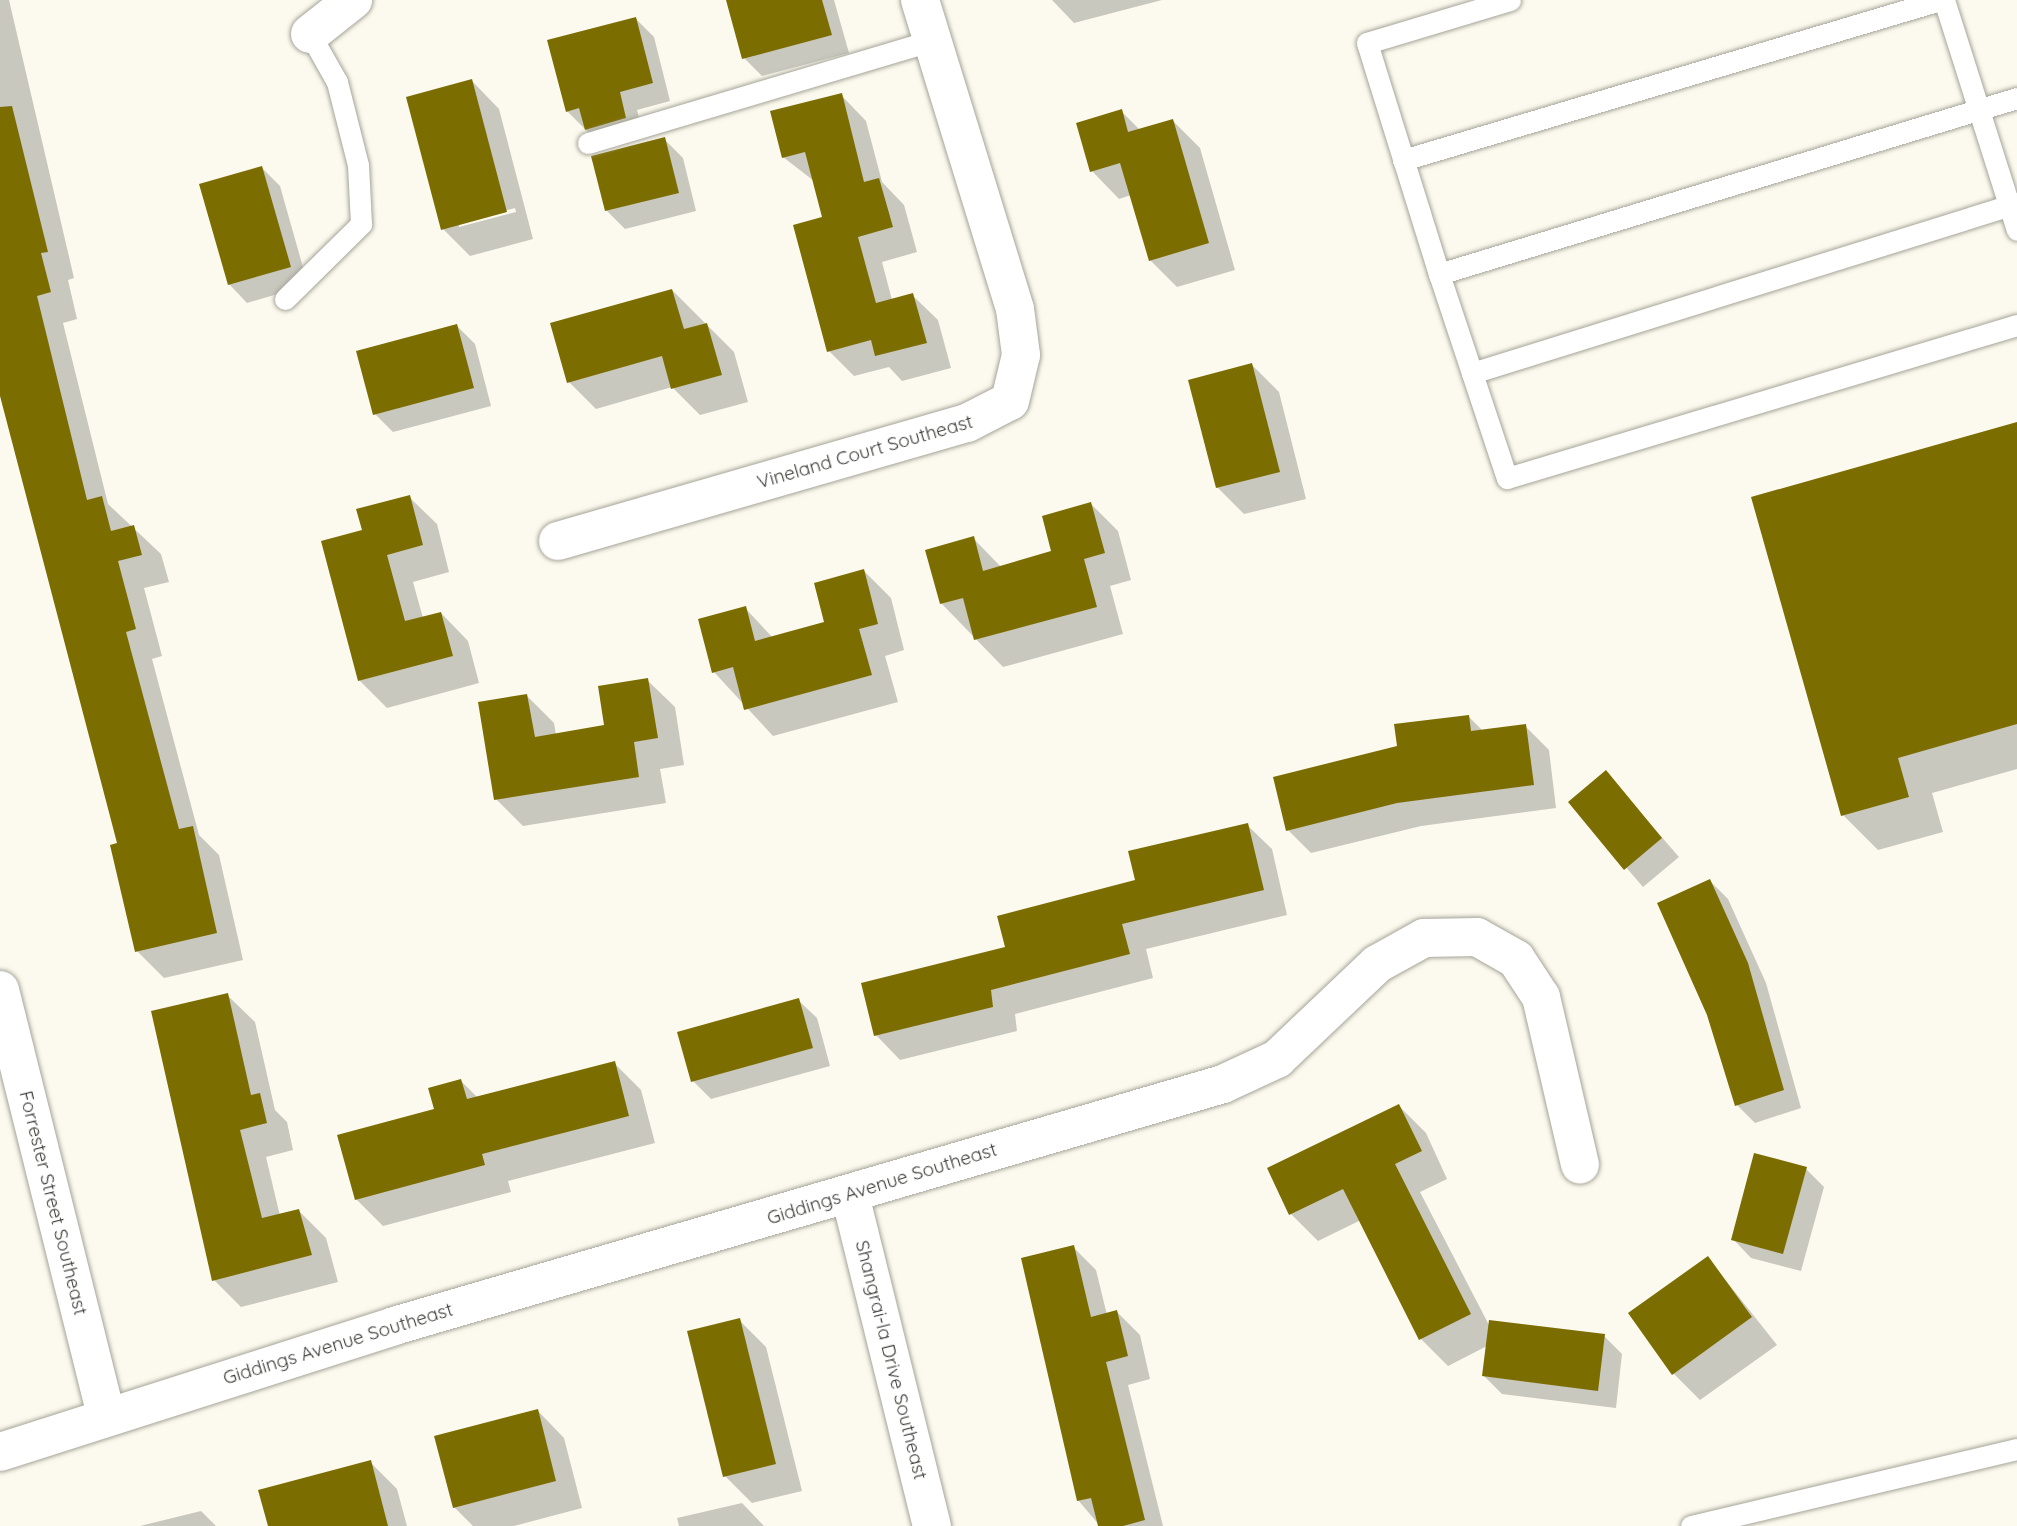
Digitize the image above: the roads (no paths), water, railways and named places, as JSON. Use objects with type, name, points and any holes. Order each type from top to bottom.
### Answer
[{"type":"street","points":[[310,34],[353,0]]},
{"type":"street","name":"Vineland Court Southeast","points":[[558,541],[967,423],[1010,401],[1021,355],[1015,309],[920,0]]},
{"type":"street","name":"Giddings Avenue Southeast","points":[[0,1451],[106,1416],[1223,1084],[1277,1059],[1377,964],[1424,938],[1477,937],[1516,959],[1541,997],[1580,1164]]},
{"type":"street","name":"Forrester Street Southeast","points":[[0,990],[106,1416]]},
{"type":"street","name":"Shangrai-la Drive Southeast","points":[[850,1195],[932,1526]]},
{"type":"lane","points":[[1510,0],[1367,43],[1439,274],[1507,478],[2017,325]]},
{"type":"lane","points":[[1404,160],[1942,0],[2013,204],[2017,230]]},
{"type":"lane","points":[[285,299],[361,224],[358,165],[337,82],[310,34]]},
{"type":"lane","points":[[588,143],[933,40]]},
{"type":"lane","points":[[1439,274],[2017,98]]},
{"type":"lane","points":[[1472,373],[2013,204]]},
{"type":"lane","points":[[1691,1526],[2017,1449]]}]
